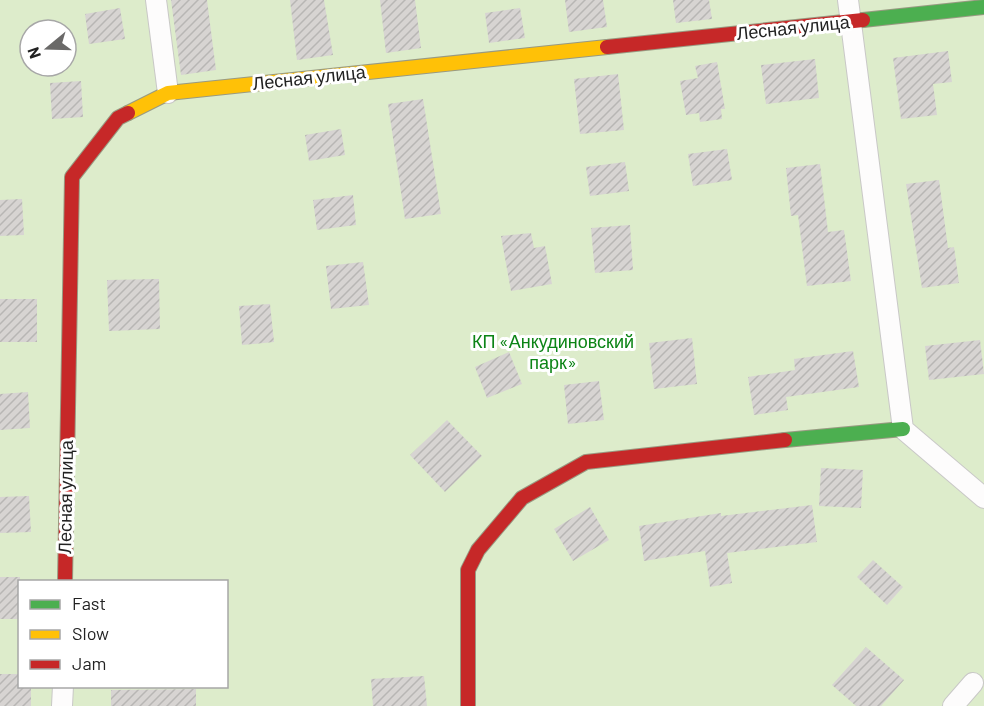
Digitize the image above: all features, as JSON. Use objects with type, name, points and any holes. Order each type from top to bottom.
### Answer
[{"type":"street","points":[[156,0],[168,93]]},
{"type":"street","points":[[848,0],[903,429],[984,498]]},
{"type":"street","name":"Лесная улица","points":[[65,580],[72,177],[118,118],[168,93],[984,7]]},
{"type":"street","points":[[468,706],[468,570],[478,550],[522,498],[586,462],[903,429]]},
{"type":"street","points":[[953,706],[973,683]]},
{"type":"street","points":[[62,706],[63,688]]},
{"type":"green space","name":"КП «Анкудиновский парк»","points":[[0,0],[984,0],[984,706],[0,706]]},
{"type":"building","points":[[171,0],[207,0],[216,70],[181,75]]},
{"type":"building","points":[[290,0],[324,0],[333,55],[297,60]]},
{"type":"building","points":[[380,0],[415,0],[421,48],[386,53]]},
{"type":"building","points":[[565,0],[603,0],[607,27],[569,32]]},
{"type":"building","points":[[673,0],[709,0],[712,19],[676,23]]},
{"type":"building","points":[[120,8],[125,39],[89,44],[85,14]]},
{"type":"building","points":[[520,8],[525,38],[489,43],[485,13]]},
{"type":"building","points":[[948,51],[952,82],[933,84],[937,115],[901,119],[893,58]]},
{"type":"building","points":[[815,59],[819,98],[766,104],[761,65]]},
{"type":"building","points":[[717,62],[725,109],[721,109],[722,119],[700,122],[699,113],[686,115],[680,81],[698,78],[695,66]]},
{"type":"building","points":[[618,74],[624,130],[580,134],[574,79]]},
{"type":"building","points":[[81,81],[83,117],[52,119],[50,83]]},
{"type":"building","points":[[423,99],[441,214],[405,219],[388,104]]},
{"type":"building","points":[[341,129],[345,155],[309,161],[305,135]]},
{"type":"building","points":[[727,149],[732,180],[693,186],[688,154]]},
{"type":"building","points":[[625,162],[629,191],[590,196],[586,167]]},
{"type":"building","points":[[820,164],[828,232],[844,230],[851,281],[807,286],[798,215],[791,216],[786,168]]},
{"type":"building","points":[[939,180],[948,248],[954,247],[959,283],[922,288],[906,184]]},
{"type":"building","points":[[353,195],[356,225],[317,230],[313,200]]},
{"type":"building","points":[[22,199],[24,235],[0,236],[0,200]]},
{"type":"building","points":[[630,225],[633,270],[595,273],[591,228]]},
{"type":"building","points":[[531,233],[534,248],[545,246],[552,284],[511,291],[501,236]]},
{"type":"building","points":[[363,262],[369,305],[331,309],[326,266]]},
{"type":"building","points":[[159,279],[160,329],[109,331],[107,280]]},
{"type":"building","points":[[0,299],[37,299],[37,342],[0,342]]},
{"type":"building","points":[[270,304],[274,342],[242,345],[239,306]]},
{"type":"building","points":[[692,338],[697,384],[654,389],[649,343]]},
{"type":"building","points":[[980,340],[984,374],[929,380],[925,346]]},
{"type":"building","points":[[853,351],[859,387],[786,397],[788,410],[754,415],[748,377],[795,370],[794,359]]},
{"type":"building","points":[[509,352],[522,384],[487,398],[475,367]]},
{"type":"building","points":[[599,381],[604,420],[568,424],[564,385]]},
{"type":"building","points":[[28,392],[30,428],[0,430],[0,394]]},
{"type":"building","points":[[447,420],[482,456],[445,492],[410,455]]},
{"type":"building","points":[[821,468],[863,470],[861,508],[819,506]]},
{"type":"building","points":[[29,496],[31,532],[0,533],[0,497]]},
{"type":"building","points":[[812,505],[817,542],[727,553],[732,583],[710,587],[705,551],[644,561],[639,526],[721,513],[721,516]]},
{"type":"building","points":[[590,507],[609,540],[573,561],[554,529]]},
{"type":"building","points":[[873,560],[903,587],[887,605],[857,577]]},
{"type":"building","points":[[0,577],[20,577],[18,580],[18,619],[0,619]]},
{"type":"building","points":[[866,647],[904,680],[881,706],[856,706],[832,685]]},
{"type":"building","points":[[0,674],[18,674],[18,688],[31,688],[31,706],[0,706]]},
{"type":"building","points":[[424,676],[427,706],[373,706],[371,679]]},
{"type":"building","points":[[196,689],[196,706],[111,706],[111,690]]},
{"type":"traffic: fast","points":[[863,20],[984,7]]},
{"type":"traffic: fast","points":[[785,440],[903,429]]},
{"type":"traffic: slow","points":[[128,113],[168,93],[607,47]]},
{"type":"traffic: jam","points":[[607,47],[863,20]]},
{"type":"traffic: jam","points":[[65,580],[72,177],[118,118],[128,113]]},
{"type":"traffic: jam","points":[[468,706],[468,570],[478,550],[522,498],[586,462],[785,440]]}]
